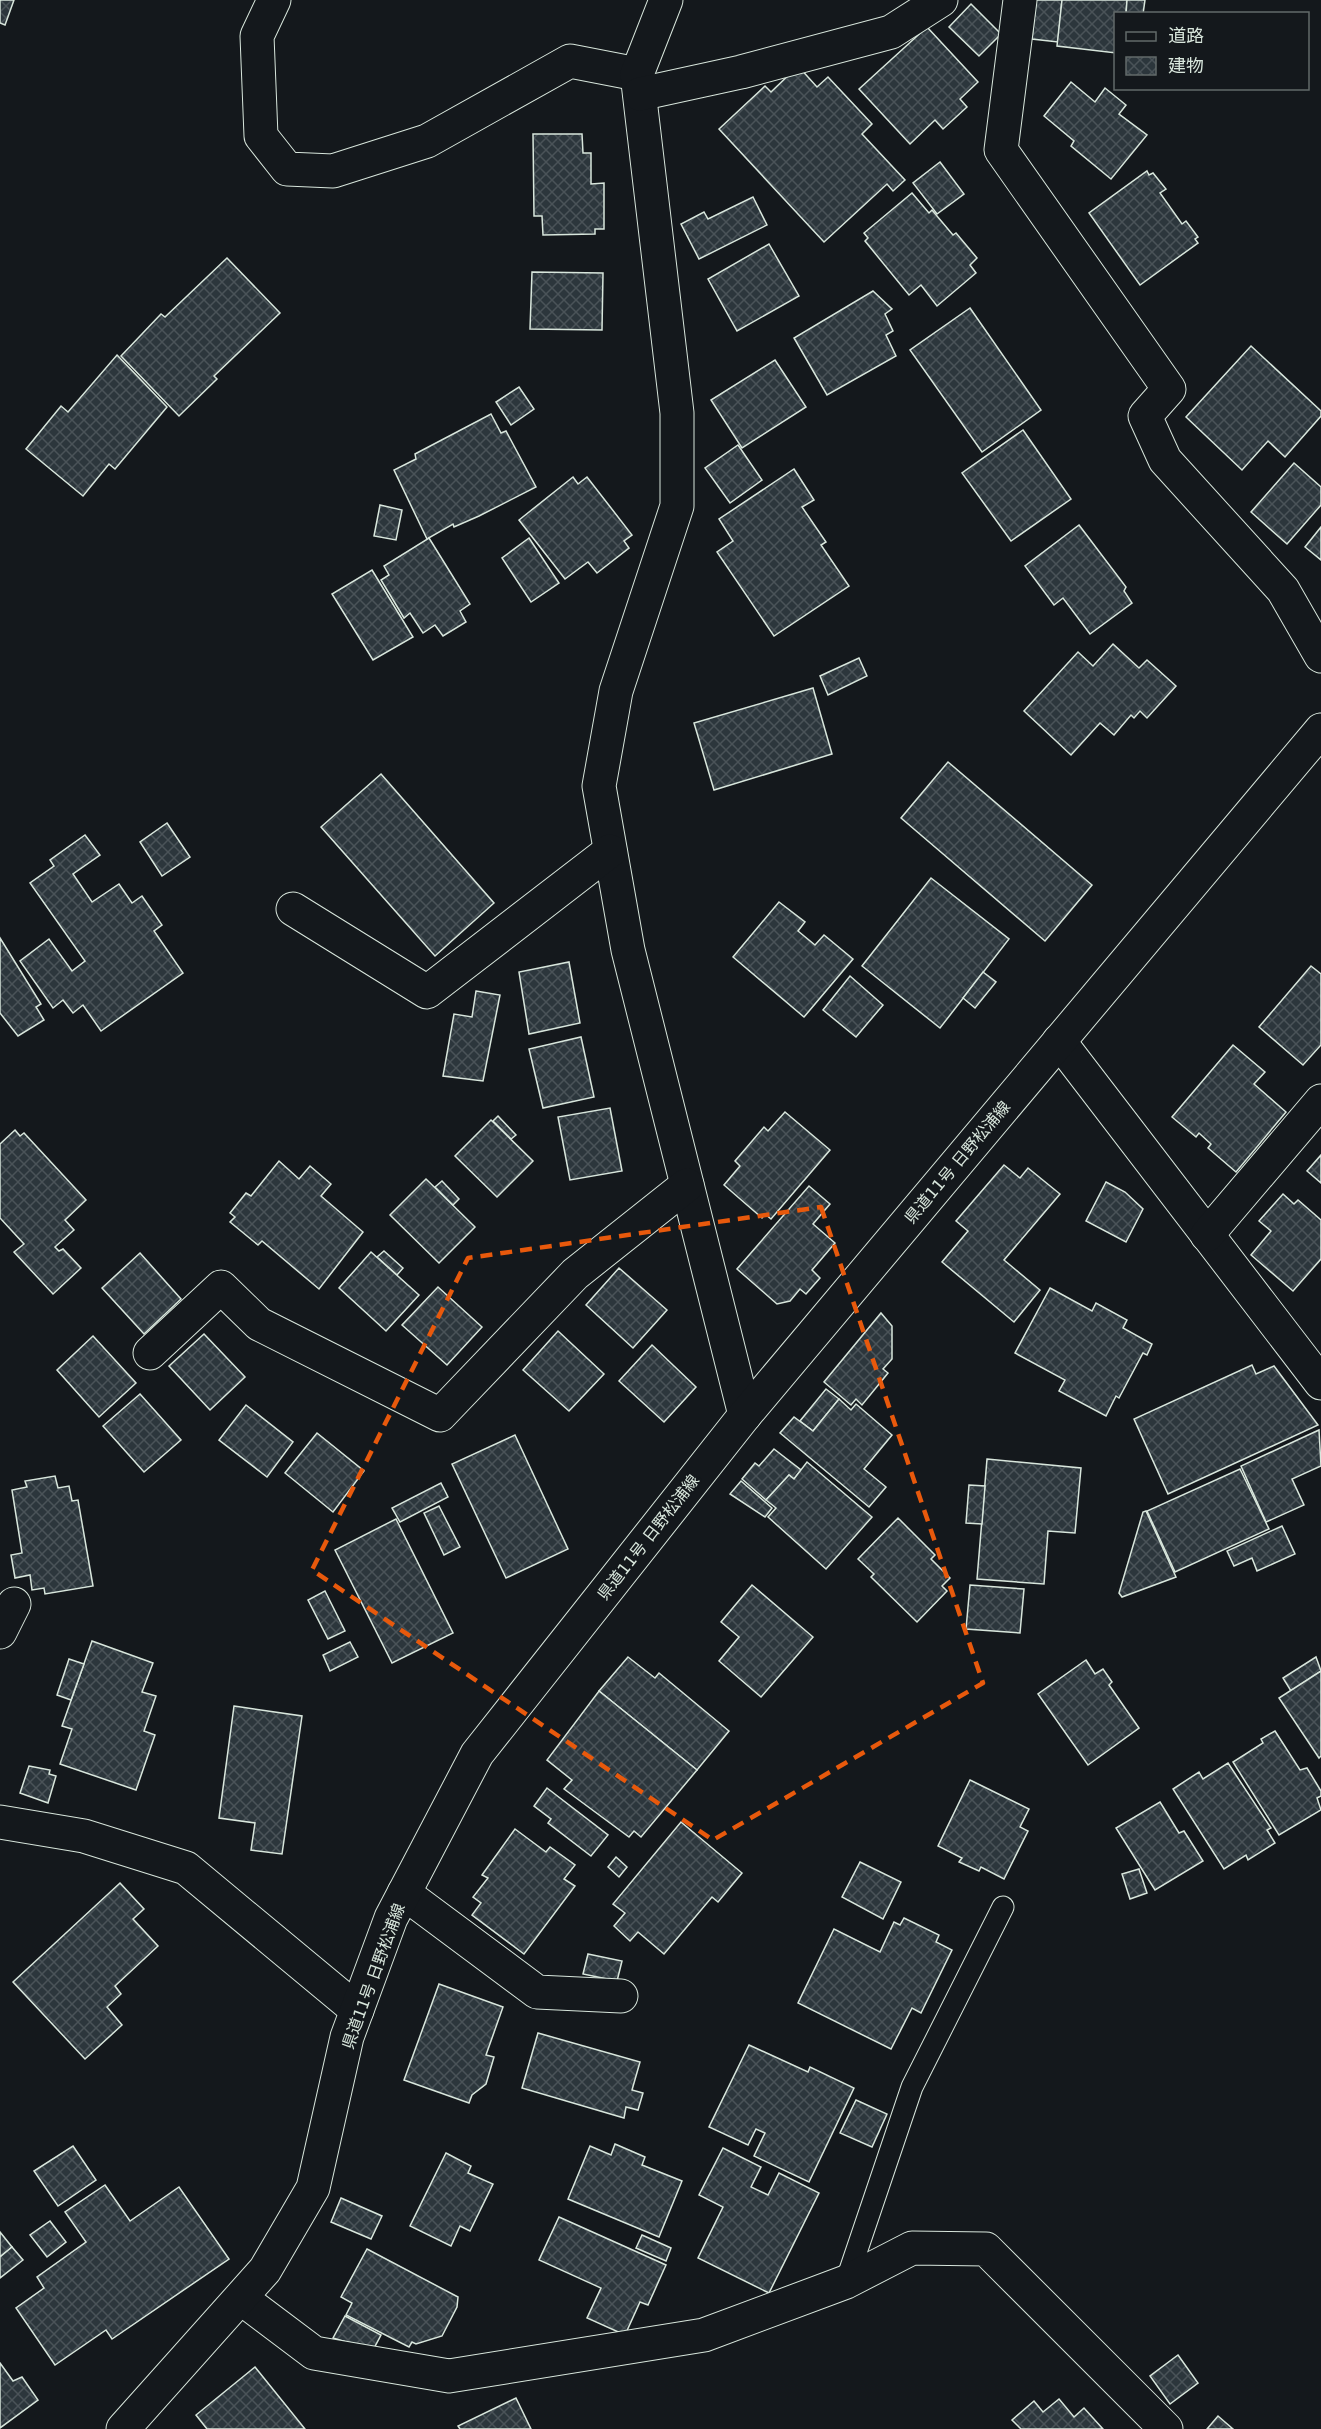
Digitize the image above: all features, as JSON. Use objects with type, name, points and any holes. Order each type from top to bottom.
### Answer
[{"type":"street","points":[[274,0],[258,36],[261,136],[287,169],[333,171],[427,141],[570,62],[638,84],[741,72],[891,32],[940,0]]},
{"type":"street","points":[[666,0],[638,84],[677,413],[677,506],[616,692],[599,786],[628,950],[745,1415]]},
{"type":"street","points":[[1020,0],[1001,150],[1170,389],[1145,416],[1166,460],[1283,590],[1321,656]]},
{"type":"street","name":"県道11号 日野松浦線","points":[[123,2429],[265,2270],[313,2188],[347,2037],[391,1918],[477,1754],[745,1415],[1321,730]]},
{"type":"street","points":[[293,909],[427,992],[610,851]]},
{"type":"street","points":[[1059,1041],[1321,1383]]},
{"type":"street","points":[[1207,1234],[1321,1101]]},
{"type":"street","points":[[150,1353],[221,1287],[259,1324],[440,1415],[575,1274],[687,1185]]},
{"type":"street","points":[[0,1822],[84,1836],[186,1868],[357,2010]]},
{"type":"street","points":[[404,1893],[537,1992],[621,1996]]},
{"type":"street","points":[[241,2298],[314,2353],[449,2376],[704,2335],[846,2282],[912,2248],[986,2249],[1166,2429]]},
{"type":"lane","points":[[846,2282],[912,2087],[1003,1907]]},
{"type":"highlighted area","points":[[821,1207],[983,1683],[713,1840],[312,1570],[468,1258]]},
{"type":"building","points":[[0,0],[14,0],[5,25],[0,23]]},
{"type":"building","points":[[1036,0],[1062,0],[1058,42],[1032,39]]},
{"type":"building","points":[[1062,0],[1127,0],[1126,12],[1114,12],[1114,53],[1057,46]]},
{"type":"building","points":[[1127,0],[1145,0],[1143,12],[1126,12]]},
{"type":"building","points":[[971,4],[1001,34],[979,56],[949,27]]},
{"type":"building","points":[[927,27],[978,82],[960,99],[967,107],[943,129],[935,120],[910,144],[859,89]]},
{"type":"building","points":[[798,66],[817,87],[828,77],[872,124],[862,134],[905,180],[893,191],[887,184],[824,242],[719,129],[765,86],[771,92]]},
{"type":"building","points":[[1071,82],[1095,102],[1105,88],[1126,105],[1119,114],[1147,135],[1111,179],[1071,146],[1074,141],[1044,116]]},
{"type":"building","points":[[533,134],[582,134],[583,153],[591,153],[591,184],[604,183],[604,229],[595,229],[595,234],[543,235],[542,216],[534,216]]},
{"type":"building","points":[[940,162],[964,194],[937,214],[913,183]]},
{"type":"building","points":[[1147,171],[1149,175],[1153,173],[1166,189],[1160,193],[1182,224],[1186,221],[1198,237],[1195,239],[1198,243],[1140,285],[1089,213]]},
{"type":"building","points":[[912,193],[929,213],[932,210],[953,235],[956,233],[977,258],[970,265],[976,273],[937,306],[921,285],[909,295],[865,241],[868,238],[864,233]]},
{"type":"building","points":[[753,197],[767,225],[699,259],[681,224],[704,212],[708,219]]},
{"type":"building","points":[[769,244],[799,296],[737,331],[708,279]]},
{"type":"building","points":[[227,258],[280,313],[214,376],[217,379],[179,416],[121,356],[161,314],[165,317]]},
{"type":"building","points":[[532,272],[603,273],[602,330],[530,329]]},
{"type":"building","points":[[873,291],[892,309],[885,314],[893,331],[886,335],[896,356],[827,395],[794,338]]},
{"type":"building","points":[[970,308],[1041,410],[982,452],[910,350]]},
{"type":"building","points":[[1251,346],[1321,411],[1321,416],[1285,457],[1268,441],[1242,470],[1186,417]]},
{"type":"building","points":[[117,355],[167,407],[115,469],[109,464],[83,496],[26,449],[61,406],[68,412]]},
{"type":"building","points":[[775,360],[806,407],[742,448],[711,400]]},
{"type":"building","points":[[519,387],[534,409],[511,425],[496,402]]},
{"type":"building","points":[[491,414],[501,433],[506,431],[536,487],[479,516],[454,527],[453,524],[427,539],[394,470],[416,459],[415,454]]},
{"type":"building","points":[[1023,430],[1071,499],[1011,541],[962,473]]},
{"type":"building","points":[[738,445],[762,480],[730,503],[705,468]]},
{"type":"building","points":[[1294,463],[1321,487],[1321,505],[1287,544],[1251,512]]},
{"type":"building","points":[[794,469],[814,500],[802,507],[826,542],[821,545],[849,586],[774,636],[717,552],[733,541],[719,519]]},
{"type":"building","points":[[573,477],[578,484],[587,477],[632,535],[624,541],[629,548],[597,573],[588,562],[565,579],[519,520]]},
{"type":"building","points":[[380,505],[402,510],[396,540],[374,536]]},
{"type":"building","points":[[1079,525],[1126,587],[1124,591],[1132,603],[1090,634],[1063,598],[1054,605],[1025,566]]},
{"type":"building","points":[[1321,527],[1321,560],[1305,547]]},
{"type":"building","points":[[429,538],[470,604],[460,611],[466,622],[443,636],[435,625],[423,633],[410,613],[404,618],[381,580],[389,575],[384,566]]},
{"type":"building","points":[[529,538],[559,583],[531,602],[502,558]]},
{"type":"building","points":[[372,570],[413,637],[373,660],[332,594]]},
{"type":"building","points":[[1113,644],[1139,668],[1147,660],[1176,686],[1147,718],[1140,711],[1134,718],[1131,715],[1114,735],[1100,723],[1071,755],[1024,711],[1078,652],[1093,666]]},
{"type":"building","points":[[859,658],[867,676],[828,695],[820,676]]},
{"type":"building","points":[[813,688],[832,754],[714,790],[694,723]]},
{"type":"building","points":[[948,762],[1092,885],[1045,941],[901,818]]},
{"type":"building","points":[[381,774],[494,903],[435,956],[321,827]]},
{"type":"building","points":[[167,823],[190,857],[162,876],[140,842]]},
{"type":"building","points":[[85,835],[100,855],[73,874],[92,902],[119,884],[132,903],[142,896],[162,925],[154,931],[183,973],[101,1031],[83,1005],[73,1013],[63,1000],[53,1008],[20,961],[49,939],[72,971],[85,961],[30,883],[54,866],[50,860]]},
{"type":"building","points":[[931,878],[1009,939],[940,1028],[862,966]]},
{"type":"building","points":[[779,902],[805,922],[798,931],[815,945],[824,935],[853,959],[804,1017],[733,957]]},
{"type":"building","points":[[0,938],[41,1004],[36,1007],[44,1020],[18,1036],[0,1013]]},
{"type":"building","points":[[569,962],[580,1023],[529,1034],[519,972]]},
{"type":"building","points":[[1311,966],[1321,974],[1321,1045],[1303,1065],[1259,1027]]},
{"type":"building","points":[[983,972],[996,982],[975,1008],[963,998]]},
{"type":"building","points":[[850,976],[883,1005],[856,1037],[823,1010]]},
{"type":"building","points":[[476,991],[500,995],[483,1081],[443,1076],[454,1014],[472,1017]]},
{"type":"building","points":[[581,1037],[594,1097],[543,1108],[529,1049]]},
{"type":"building","points":[[1233,1045],[1265,1072],[1254,1084],[1286,1112],[1236,1172],[1208,1148],[1211,1144],[1199,1133],[1196,1137],[1172,1117]]},
{"type":"building","points":[[610,1108],[622,1171],[570,1180],[558,1117]]},
{"type":"building","points":[[785,1112],[830,1150],[771,1219],[765,1214],[762,1218],[724,1185],[740,1166],[735,1161],[764,1127],[768,1131]]},
{"type":"building","points":[[498,1116],[516,1135],[511,1139],[493,1121]]},
{"type":"building","points":[[491,1120],[533,1161],[497,1197],[455,1156]]},
{"type":"building","points":[[15,1130],[20,1136],[24,1133],[86,1200],[65,1220],[74,1230],[55,1247],[59,1251],[63,1249],[81,1268],[53,1294],[14,1252],[24,1244],[0,1218],[0,1144]]},
{"type":"building","points":[[1321,1155],[1321,1183],[1307,1171]]},
{"type":"building","points":[[279,1161],[299,1179],[310,1166],[331,1184],[321,1196],[363,1232],[319,1289],[262,1241],[258,1245],[230,1222],[235,1217],[230,1213],[246,1193],[251,1196]]},
{"type":"building","points":[[1004,1165],[1020,1178],[1028,1168],[1060,1194],[1004,1260],[1040,1290],[1014,1322],[942,1262],[968,1231],[956,1221]]},
{"type":"building","points":[[426,1179],[475,1227],[439,1263],[390,1215]]},
{"type":"building","points":[[442,1181],[459,1199],[453,1205],[435,1187]]},
{"type":"building","points":[[1106,1182],[1125,1192],[1143,1209],[1126,1242],[1086,1221]]},
{"type":"building","points":[[809,1186],[830,1204],[813,1224],[835,1243],[812,1270],[820,1278],[806,1294],[800,1289],[790,1301],[777,1304],[737,1269]]},
{"type":"building","points":[[1283,1194],[1294,1204],[1298,1200],[1321,1220],[1321,1259],[1293,1291],[1251,1255],[1271,1231],[1259,1221]]},
{"type":"building","points":[[384,1251],[403,1268],[397,1275],[377,1257]]},
{"type":"building","points":[[371,1252],[419,1295],[386,1331],[339,1288]]},
{"type":"building","points":[[140,1253],[181,1299],[144,1334],[102,1288]]},
{"type":"building","points":[[619,1268],[667,1310],[633,1348],[586,1305]]},
{"type":"building","points":[[438,1287],[482,1327],[447,1365],[402,1325]]},
{"type":"building","points":[[1050,1288],[1092,1311],[1096,1303],[1127,1320],[1123,1328],[1152,1344],[1147,1355],[1143,1353],[1119,1398],[1116,1396],[1106,1416],[1059,1391],[1065,1380],[1015,1353]]},
{"type":"building","points":[[881,1313],[892,1326],[892,1359],[883,1369],[888,1373],[862,1405],[856,1399],[851,1405],[824,1382]]},
{"type":"building","points":[[558,1331],[604,1374],[569,1411],[523,1370]]},
{"type":"building","points":[[204,1334],[245,1377],[210,1410],[169,1366]]},
{"type":"building","points":[[93,1336],[136,1383],[99,1417],[57,1370]]},
{"type":"building","points":[[652,1345],[696,1387],[664,1422],[619,1381]]},
{"type":"building","points":[[1252,1365],[1256,1374],[1274,1366],[1318,1425],[1168,1494],[1134,1419]]},
{"type":"building","points":[[826,1389],[839,1399],[813,1431],[800,1421]]},
{"type":"building","points":[[140,1394],[181,1440],[144,1472],[103,1426]]},
{"type":"building","points":[[839,1399],[851,1410],[856,1404],[892,1435],[864,1469],[886,1487],[869,1507],[780,1433],[794,1417],[813,1431]]},
{"type":"building","points":[[246,1405],[293,1442],[267,1477],[219,1440]]},
{"type":"building","points":[[1319,1430],[1321,1466],[1292,1479],[1304,1505],[1266,1522],[1241,1466]]},
{"type":"building","points":[[317,1433],[364,1471],[333,1512],[285,1473]]},
{"type":"building","points":[[515,1435],[568,1549],[506,1578],[452,1464]]},
{"type":"building","points":[[774,1449],[801,1470],[794,1479],[789,1475],[766,1500],[742,1479],[755,1463],[759,1466]]},
{"type":"building","points":[[987,1459],[1081,1468],[1075,1533],[1048,1531],[1044,1584],[977,1579]]},
{"type":"building","points":[[807,1462],[872,1517],[826,1569],[768,1517],[776,1508],[766,1500],[789,1475],[794,1479]]},
{"type":"building","points":[[1240,1469],[1269,1529],[1175,1572],[1147,1511]]},
{"type":"building","points":[[55,1476],[58,1488],[69,1486],[72,1501],[78,1500],[93,1586],[45,1594],[44,1588],[32,1590],[30,1575],[15,1578],[11,1555],[22,1553],[12,1490],[27,1487],[25,1481]]},
{"type":"building","points":[[741,1481],[772,1508],[765,1517],[730,1494]]},
{"type":"building","points":[[441,1483],[448,1497],[400,1522],[392,1508]]},
{"type":"building","points":[[969,1485],[985,1486],[982,1524],[966,1523]]},
{"type":"building","points":[[439,1506],[460,1547],[444,1555],[424,1513]]},
{"type":"building","points":[[1146,1511],[1176,1577],[1122,1597],[1119,1593],[1143,1512]]},
{"type":"building","points":[[898,1518],[935,1555],[931,1559],[950,1578],[942,1586],[947,1591],[917,1622],[871,1577],[874,1574],[858,1559]]},
{"type":"building","points":[[396,1519],[453,1633],[392,1663],[335,1550]]},
{"type":"building","points":[[1282,1526],[1295,1554],[1257,1571],[1252,1558],[1234,1566],[1227,1551]]},
{"type":"building","points":[[752,1585],[813,1637],[761,1697],[719,1661],[739,1637],[721,1622]]},
{"type":"building","points":[[970,1585],[1024,1589],[1020,1633],[966,1629]]},
{"type":"building","points":[[325,1591],[345,1631],[328,1639],[308,1600]]},
{"type":"building","points":[[92,1641],[153,1663],[142,1692],[156,1696],[144,1731],[155,1735],[136,1790],[60,1764],[72,1729],[62,1726]]},
{"type":"building","points":[[350,1642],[358,1657],[330,1671],[323,1655]]},
{"type":"building","points":[[628,1657],[655,1678],[659,1673],[729,1731],[697,1770],[599,1691]]},
{"type":"building","points":[[1316,1657],[1321,1671],[1291,1691],[1283,1678]]},
{"type":"building","points":[[69,1659],[84,1664],[71,1700],[57,1695]]},
{"type":"building","points":[[1086,1660],[1095,1674],[1103,1669],[1112,1682],[1109,1685],[1139,1728],[1088,1765],[1038,1694]]},
{"type":"building","points":[[1321,1671],[1321,1756],[1319,1758],[1279,1698]]},
{"type":"building","points":[[599,1691],[697,1770],[641,1837],[634,1831],[629,1837],[564,1789],[572,1780],[547,1760]]},
{"type":"building","points":[[234,1706],[302,1716],[282,1854],[251,1850],[255,1823],[219,1818]]},
{"type":"building","points":[[1275,1731],[1300,1770],[1307,1768],[1321,1791],[1321,1796],[1317,1798],[1321,1810],[1279,1835],[1233,1762],[1263,1743],[1261,1739]]},
{"type":"building","points":[[1228,1763],[1271,1828],[1267,1830],[1275,1843],[1248,1860],[1246,1855],[1224,1869],[1173,1789],[1199,1772],[1203,1779]]},
{"type":"building","points":[[29,1766],[50,1770],[49,1774],[56,1776],[48,1803],[20,1793]]},
{"type":"building","points":[[970,1780],[1029,1809],[1020,1827],[1028,1831],[1004,1879],[981,1867],[979,1871],[959,1862],[962,1858],[938,1846]]},
{"type":"building","points":[[547,1788],[608,1835],[591,1856],[548,1823],[551,1819],[534,1806]]},
{"type":"building","points":[[1160,1802],[1179,1833],[1184,1831],[1203,1861],[1155,1890],[1116,1828]]},
{"type":"building","points":[[681,1822],[742,1873],[718,1902],[712,1897],[664,1954],[638,1932],[630,1941],[614,1926],[625,1913],[613,1904]]},
{"type":"building","points":[[515,1829],[546,1852],[550,1847],[575,1865],[564,1879],[575,1886],[524,1954],[472,1915],[481,1903],[473,1897],[488,1878],[482,1875]]},
{"type":"building","points":[[616,1857],[627,1867],[619,1877],[608,1867]]},
{"type":"building","points":[[860,1862],[901,1882],[883,1919],[842,1897]]},
{"type":"building","points":[[1139,1869],[1147,1893],[1130,1899],[1122,1874]]},
{"type":"building","points":[[120,1883],[144,1909],[133,1919],[158,1946],[115,1986],[121,1994],[107,2007],[122,2025],[85,2059],[13,1982]]},
{"type":"building","points":[[904,1918],[939,1935],[936,1942],[952,1950],[921,2013],[912,2008],[891,2049],[798,2003],[834,1929],[880,1952],[894,1922],[900,1925]]},
{"type":"building","points":[[588,1954],[622,1961],[617,1981],[583,1974]]},
{"type":"building","points":[[439,1984],[503,2007],[486,2055],[494,2057],[486,2084],[472,2095],[469,2103],[404,2080]]},
{"type":"building","points":[[538,2033],[640,2062],[632,2090],[643,2093],[638,2110],[626,2107],[624,2118],[522,2088]]},
{"type":"building","points":[[749,2045],[808,2072],[810,2067],[854,2088],[809,2182],[754,2156],[765,2133],[756,2129],[748,2145],[709,2127]]},
{"type":"building","points":[[856,2100],[887,2114],[872,2147],[840,2133]]},
{"type":"building","points":[[615,2144],[645,2157],[642,2165],[682,2181],[659,2237],[568,2199],[590,2146],[611,2155]]},
{"type":"building","points":[[73,2146],[96,2180],[58,2206],[34,2171]]},
{"type":"building","points":[[723,2148],[761,2167],[751,2187],[768,2195],[779,2173],[819,2193],[769,2293],[698,2258],[723,2207],[699,2195]]},
{"type":"building","points":[[446,2153],[471,2166],[468,2173],[493,2184],[470,2231],[460,2226],[451,2246],[410,2226]]},
{"type":"building","points":[[105,2185],[130,2221],[179,2187],[229,2259],[112,2339],[106,2330],[55,2365],[16,2308],[44,2288],[37,2277],[86,2242],[65,2212]]},
{"type":"building","points":[[341,2198],[382,2216],[371,2239],[331,2222]]},
{"type":"building","points":[[559,2217],[666,2265],[648,2305],[640,2302],[625,2335],[587,2318],[601,2288],[539,2260]]},
{"type":"building","points":[[50,2221],[66,2242],[47,2257],[30,2235]]},
{"type":"building","points":[[0,2232],[12,2247],[0,2257]]},
{"type":"building","points":[[642,2235],[671,2248],[666,2261],[636,2248]]},
{"type":"building","points":[[12,2247],[23,2260],[0,2278],[0,2257]]},
{"type":"building","points":[[367,2249],[458,2297],[457,2307],[442,2336],[416,2344],[412,2342],[409,2347],[346,2315],[352,2303],[341,2297]]},
{"type":"building","points":[[345,2316],[381,2335],[373,2350],[333,2338]]},
{"type":"building","points":[[1178,2355],[1198,2383],[1170,2404],[1150,2376]]},
{"type":"building","points":[[0,2363],[13,2381],[22,2377],[38,2400],[0,2428]]},
{"type":"building","points":[[255,2367],[305,2429],[207,2429],[196,2415]]},
{"type":"building","points":[[516,2398],[531,2429],[460,2429],[458,2426]]},
{"type":"building","points":[[1059,2399],[1074,2417],[1084,2408],[1103,2429],[1021,2429],[1012,2420],[1034,2401],[1043,2412]]},
{"type":"building","points":[[1218,2416],[1233,2429],[1207,2429]]}]
